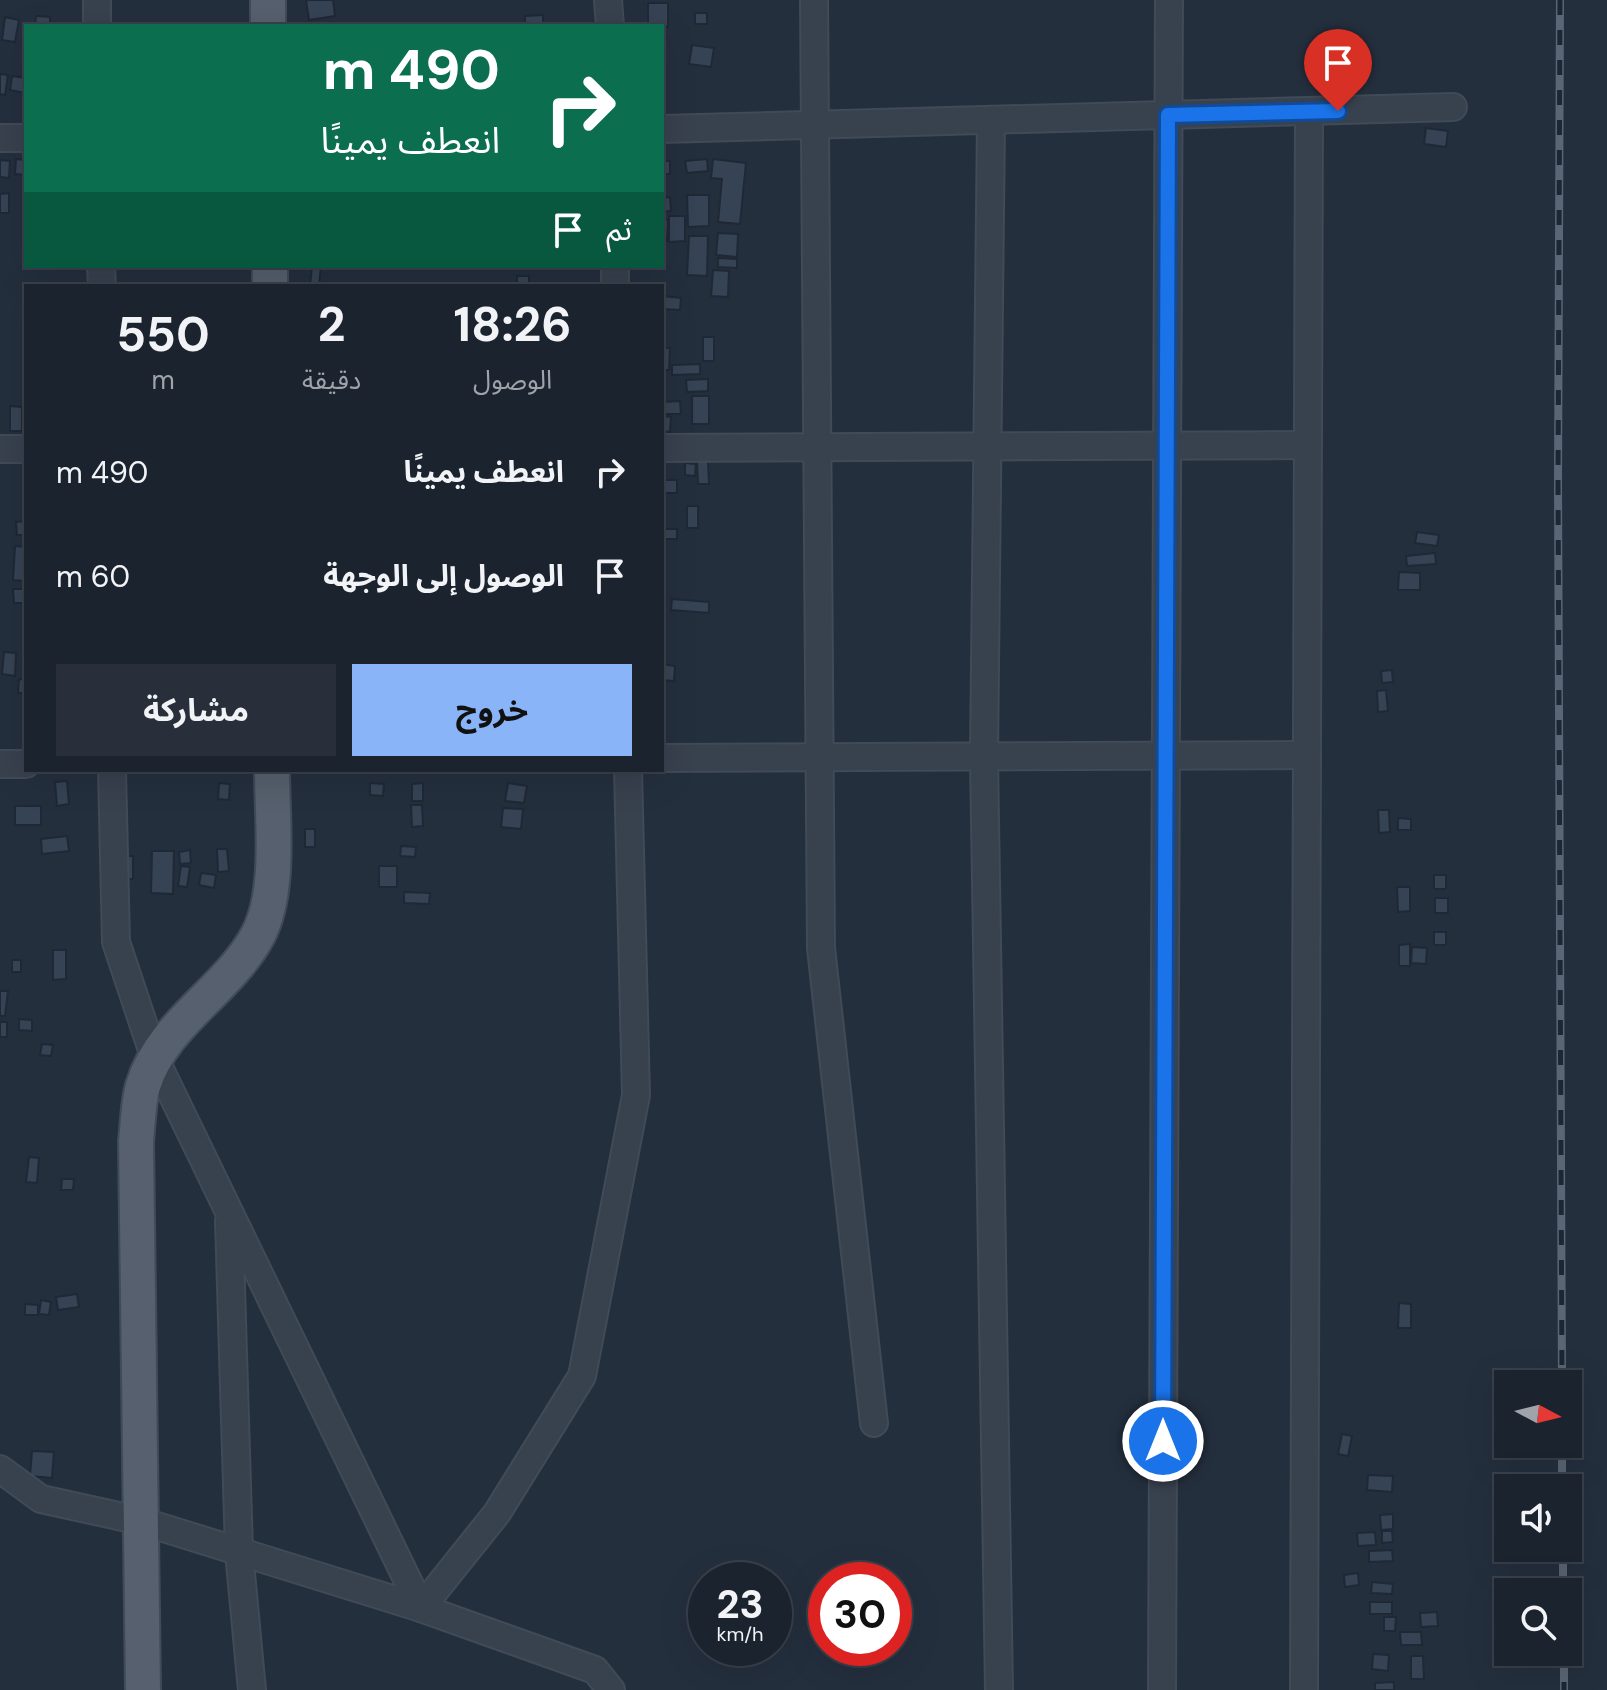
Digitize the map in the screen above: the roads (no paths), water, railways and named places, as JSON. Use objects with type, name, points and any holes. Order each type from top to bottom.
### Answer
[{"type":"main road","points":[[268,0],[268,24]]},
{"type":"main road","points":[[143,1690],[136,1141],[143,1087],[155,1059],[181,1024],[239,962],[258,934],[269,906],[272,772]]},
{"type":"street","points":[[97,0],[97,24]]},
{"type":"street","points":[[608,0],[610,24]]},
{"type":"street","points":[[814,0],[821,948],[874,1423]]},
{"type":"street","points":[[1162,1690],[1169,0]]},
{"type":"street","points":[[664,129],[1453,107]]},
{"type":"street","points":[[1304,1690],[1309,111]]},
{"type":"street","points":[[991,120],[984,757],[999,1690]]},
{"type":"street","points":[[0,138],[24,138]]},
{"type":"street","points":[[664,448],[1308,445]]},
{"type":"street","points":[[0,449],[24,449]]},
{"type":"street","points":[[664,758],[1307,755]]},
{"type":"street","points":[[0,764],[24,764]]},
{"type":"street","points":[[112,772],[116,942],[155,1059],[421,1608]]},
{"type":"street","points":[[421,1608],[497,1513],[582,1376],[636,1095],[628,772]]},
{"type":"street","points":[[228,1209],[239,1552],[252,1690]]},
{"type":"street","points":[[0,1469],[41,1499],[141,1521],[421,1608],[595,1670],[611,1690]]},
{"type":"railway","points":[[1560,0],[1558,484],[1562,1370]]},
{"type":"railway","points":[[1562,1458],[1562,1474]]},
{"type":"railway","points":[[1563,1562],[1563,1578]]},
{"type":"railway","points":[[1564,1666],[1564,1690]]}]
